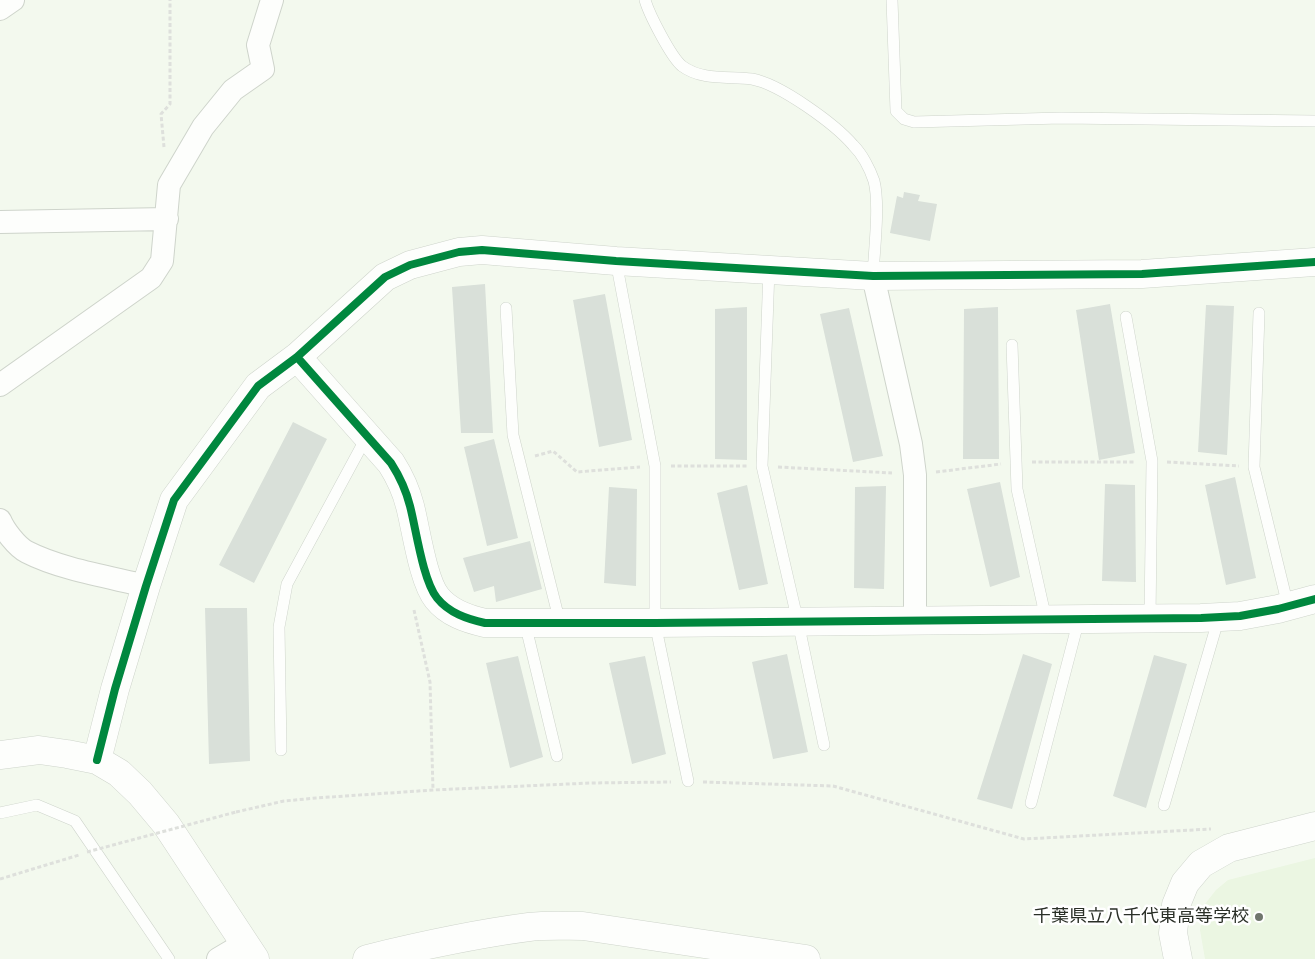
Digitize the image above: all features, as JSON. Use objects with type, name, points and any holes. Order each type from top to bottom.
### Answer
[{"type":"street","points":[[0,9],[13,0]]},
{"type":"street","points":[[0,385],[151,278],[162,261],[169,185],[203,126],[233,90],[263,69],[258,45],[272,0]]},
{"type":"street","points":[[0,222],[167,219]]},
{"type":"street","points":[[97,760],[115,689],[174,500],[258,386],[297,357],[386,277],[410,265],[459,252],[482,250],[616,261],[873,276],[1142,274],[1315,262]]},
{"type":"street","points":[[873,276],[911,444],[915,475],[915,620]]},
{"type":"street","points":[[297,357],[391,463],[403,483],[410,504],[429,584],[437,598],[450,610],[468,619],[484,623],[798,622],[1219,617],[1240,616],[1315,600]]},
{"type":"street","points":[[0,520],[3,529],[26,551],[62,565],[146,586]]},
{"type":"street","points":[[0,755],[39,750],[67,754],[97,760],[119,773],[140,793],[166,824],[250,951],[218,959]]},
{"type":"street","points":[[1178,959],[1173,932],[1176,905],[1184,883],[1201,864],[1229,848],[1315,826]]},
{"type":"street","points":[[367,959],[412,948],[530,927],[583,926],[806,959]]},
{"type":"lane","points":[[645,0],[650,14],[676,60],[683,66],[696,73],[709,76],[753,80],[771,84],[826,121],[854,146],[863,158],[874,181],[876,209],[873,276]]},
{"type":"lane","points":[[892,0],[896,111],[904,119],[914,122],[1061,118],[1315,121]]},
{"type":"lane","points":[[616,261],[654,466],[655,623],[688,781]]},
{"type":"lane","points":[[769,269],[762,466],[824,745]]},
{"type":"lane","points":[[506,308],[513,436],[560,623]]},
{"type":"lane","points":[[1259,313],[1254,467],[1288,606]]},
{"type":"lane","points":[[1126,317],[1152,461],[1150,618]]},
{"type":"lane","points":[[1012,345],[1017,489],[1046,619]]},
{"type":"lane","points":[[281,750],[279,627],[282,602],[287,584],[367,436]]},
{"type":"lane","points":[[1164,805],[1219,617]]},
{"type":"lane","points":[[1031,803],[1079,619]]},
{"type":"lane","points":[[525,623],[556,756]]},
{"type":"lane","points":[[0,813],[38,805],[74,821],[169,959]]},
{"type":"path","points":[[169,185],[160,114],[170,104],[170,0]]},
{"type":"path","points":[[520,460],[553,451],[577,472],[654,466],[762,466],[915,475],[1016,462],[1152,461],[1254,467]]},
{"type":"path","points":[[413,606],[430,682],[434,790]]},
{"type":"path","points":[[0,879],[87,852],[284,801],[434,790],[591,782],[688,781],[833,786],[1024,839],[1212,829]]},
{"type":"shaded area","name":"千葉県立八千代東高等学校","points":[[1315,858],[1315,959],[1205,959],[1200,930],[1205,904],[1216,890],[1228,880]]},
{"type":"building","points":[[904,192],[920,195],[918,201],[937,204],[930,241],[890,233],[897,196],[903,198]]},
{"type":"building","points":[[485,284],[493,433],[461,433],[452,287]]},
{"type":"building","points":[[605,294],[632,440],[599,447],[573,300]]},
{"type":"building","points":[[1110,304],[1135,453],[1099,460],[1076,310]]},
{"type":"building","points":[[1206,305],[1234,306],[1227,455],[1198,452]]},
{"type":"building","points":[[747,307],[747,460],[715,459],[715,309]]},
{"type":"building","points":[[998,307],[999,459],[963,459],[964,309]]},
{"type":"building","points":[[849,308],[883,456],[853,462],[820,314]]},
{"type":"building","points":[[293,422],[327,439],[254,583],[219,565]]},
{"type":"building","points":[[494,439],[518,538],[487,546],[464,447]]},
{"type":"building","points":[[1235,477],[1256,578],[1226,585],[1205,485]]},
{"type":"building","points":[[1000,482],[1020,577],[990,587],[967,489]]},
{"type":"building","points":[[1105,484],[1135,485],[1136,582],[1102,581]]},
{"type":"building","points":[[747,485],[768,584],[739,590],[717,493]]},
{"type":"building","points":[[886,486],[884,589],[854,588],[855,487]]},
{"type":"building","points":[[609,487],[637,489],[636,586],[604,583]]},
{"type":"building","points":[[530,541],[542,589],[496,602],[494,586],[474,592],[463,558]]},
{"type":"building","points":[[205,608],[247,608],[250,761],[209,764]]},
{"type":"building","points":[[787,654],[808,752],[773,759],[752,662]]},
{"type":"building","points":[[1023,654],[1052,664],[1012,809],[977,799]]},
{"type":"building","points":[[1154,655],[1187,664],[1146,808],[1113,796]]},
{"type":"building","points":[[518,656],[543,757],[510,768],[486,663]]},
{"type":"building","points":[[645,656],[666,754],[632,764],[609,663]]},
{"type":"cycle path","points":[[97,760],[115,689],[174,500],[258,386],[297,357],[385,277],[410,265],[459,252],[482,250],[616,261],[873,276],[1142,274],[1315,262]]},
{"type":"cycle path","points":[[297,357],[391,463],[407,494],[420,554],[432,590],[447,608],[472,620],[485,623],[655,623],[1201,618],[1240,616],[1278,609],[1315,599]]},
{"type":"place","name":"千葉県立八千代東高等学校","points":[[1259,917]]}]
